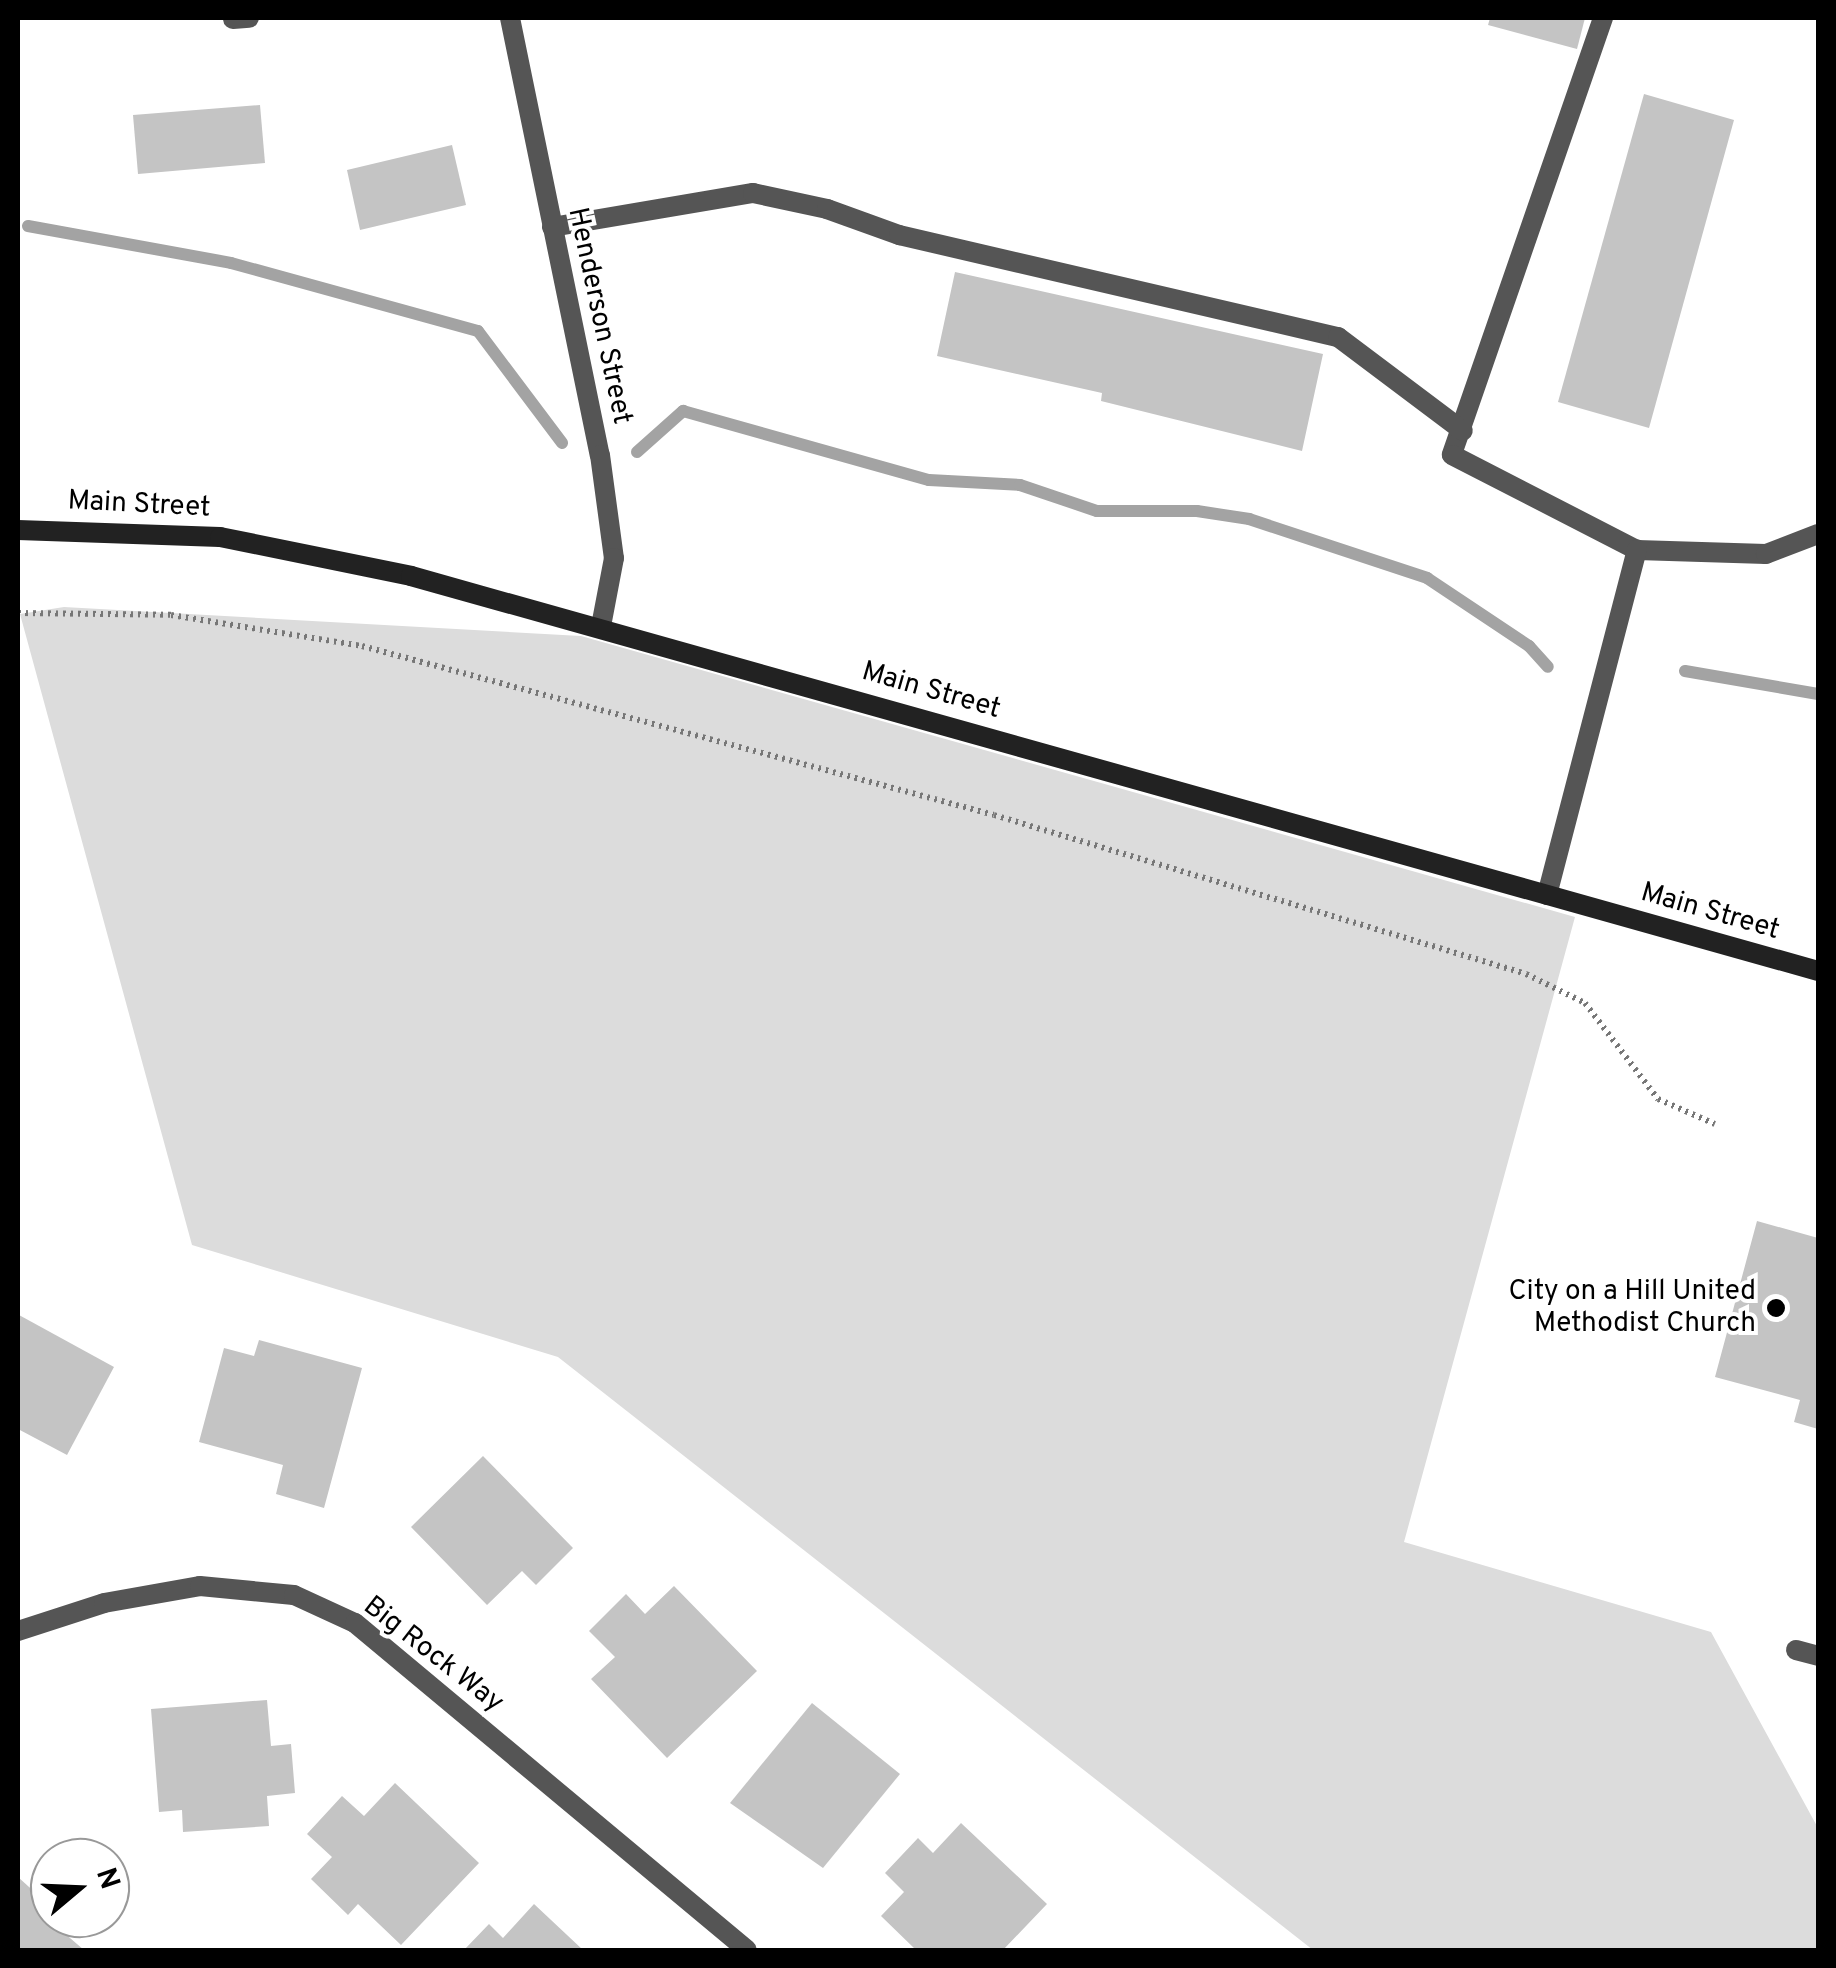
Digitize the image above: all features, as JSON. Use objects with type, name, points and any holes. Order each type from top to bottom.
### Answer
[{"type":"main road","name":"Main Street","points":[[18,530],[220,537],[314,553],[601,626],[1818,971]]},
{"type":"street","name":"Henderson Street","points":[[510,18],[600,455],[614,558],[601,626]]},
{"type":"street","points":[[1603,18],[1452,455],[1636,550],[1766,554],[1818,534]]},
{"type":"street","points":[[552,227],[753,193],[827,209],[899,235],[1338,337],[1463,431]]},
{"type":"street","points":[[1546,895],[1636,550]]},
{"type":"street","name":"Big Rock Way","points":[[18,1631],[104,1603],[200,1586],[294,1595],[355,1623],[747,1950]]},
{"type":"street","points":[[1796,1650],[1818,1656]]},
{"type":"path","points":[[18,614],[171,615],[362,646],[994,815],[1526,974],[1585,1002],[1658,1099],[1715,1124]]},
{"type":"shaded area","points":[[64,607],[581,636],[1575,917],[1404,1542],[1711,1632],[1818,1828],[1818,1950],[1313,1950],[558,1357],[192,1245],[20,614]]},
{"type":"building","points":[[1490,18],[1585,18],[1577,49],[1488,25]]},
{"type":"building","points":[[1644,94],[1734,120],[1649,428],[1558,402]]},
{"type":"building","points":[[260,105],[265,163],[138,174],[133,115]]},
{"type":"building","points":[[452,145],[466,205],[360,230],[347,170]]},
{"type":"building","points":[[955,272],[1323,354],[1302,451],[1101,401],[1102,393],[937,356]]},
{"type":"building","name":"City on a Hill United Methodist Church","points":[[1757,1221],[1818,1238],[1818,1429],[1794,1422],[1800,1400],[1715,1377]]},
{"type":"building","points":[[19,1315],[114,1367],[67,1455],[18,1429]]},
{"type":"building","points":[[259,1340],[362,1368],[324,1508],[276,1494],[283,1465],[199,1442],[224,1348],[254,1356]]},
{"type":"building","points":[[483,1456],[573,1548],[536,1585],[522,1571],[487,1605],[411,1527]]},
{"type":"building","points":[[674,1586],[757,1671],[667,1758],[591,1679],[615,1657],[589,1631],[626,1594],[645,1614]]},
{"type":"building","points":[[267,1700],[271,1746],[291,1744],[295,1793],[267,1796],[269,1826],[183,1832],[182,1810],[159,1812],[151,1709]]},
{"type":"building","points":[[812,1703],[900,1774],[823,1868],[730,1803]]},
{"type":"building","points":[[395,1783],[479,1863],[401,1945],[358,1904],[348,1915],[311,1879],[332,1857],[307,1834],[342,1796],[364,1816]]},
{"type":"building","points":[[961,1823],[1047,1904],[1003,1950],[916,1950],[881,1916],[904,1892],[885,1873],[918,1838],[933,1853]]},
{"type":"building","points":[[18,1877],[30,1888],[30,1938],[70,1938],[84,1950],[18,1950]]},
{"type":"building","points":[[534,1904],[583,1950],[464,1950],[489,1924],[503,1938]]},
{"type":"waterway","points":[[28,226],[231,263],[478,331],[562,443]]},
{"type":"waterway","points":[[637,452],[683,411],[929,480],[1020,485],[1097,511],[1197,511],[1249,519],[1427,578],[1529,646],[1548,667]]},
{"type":"waterway","points":[[1685,671],[1818,694]]},
{"type":"place","name":"City on a Hill United Methodist Church","points":[[1776,1308]]}]
